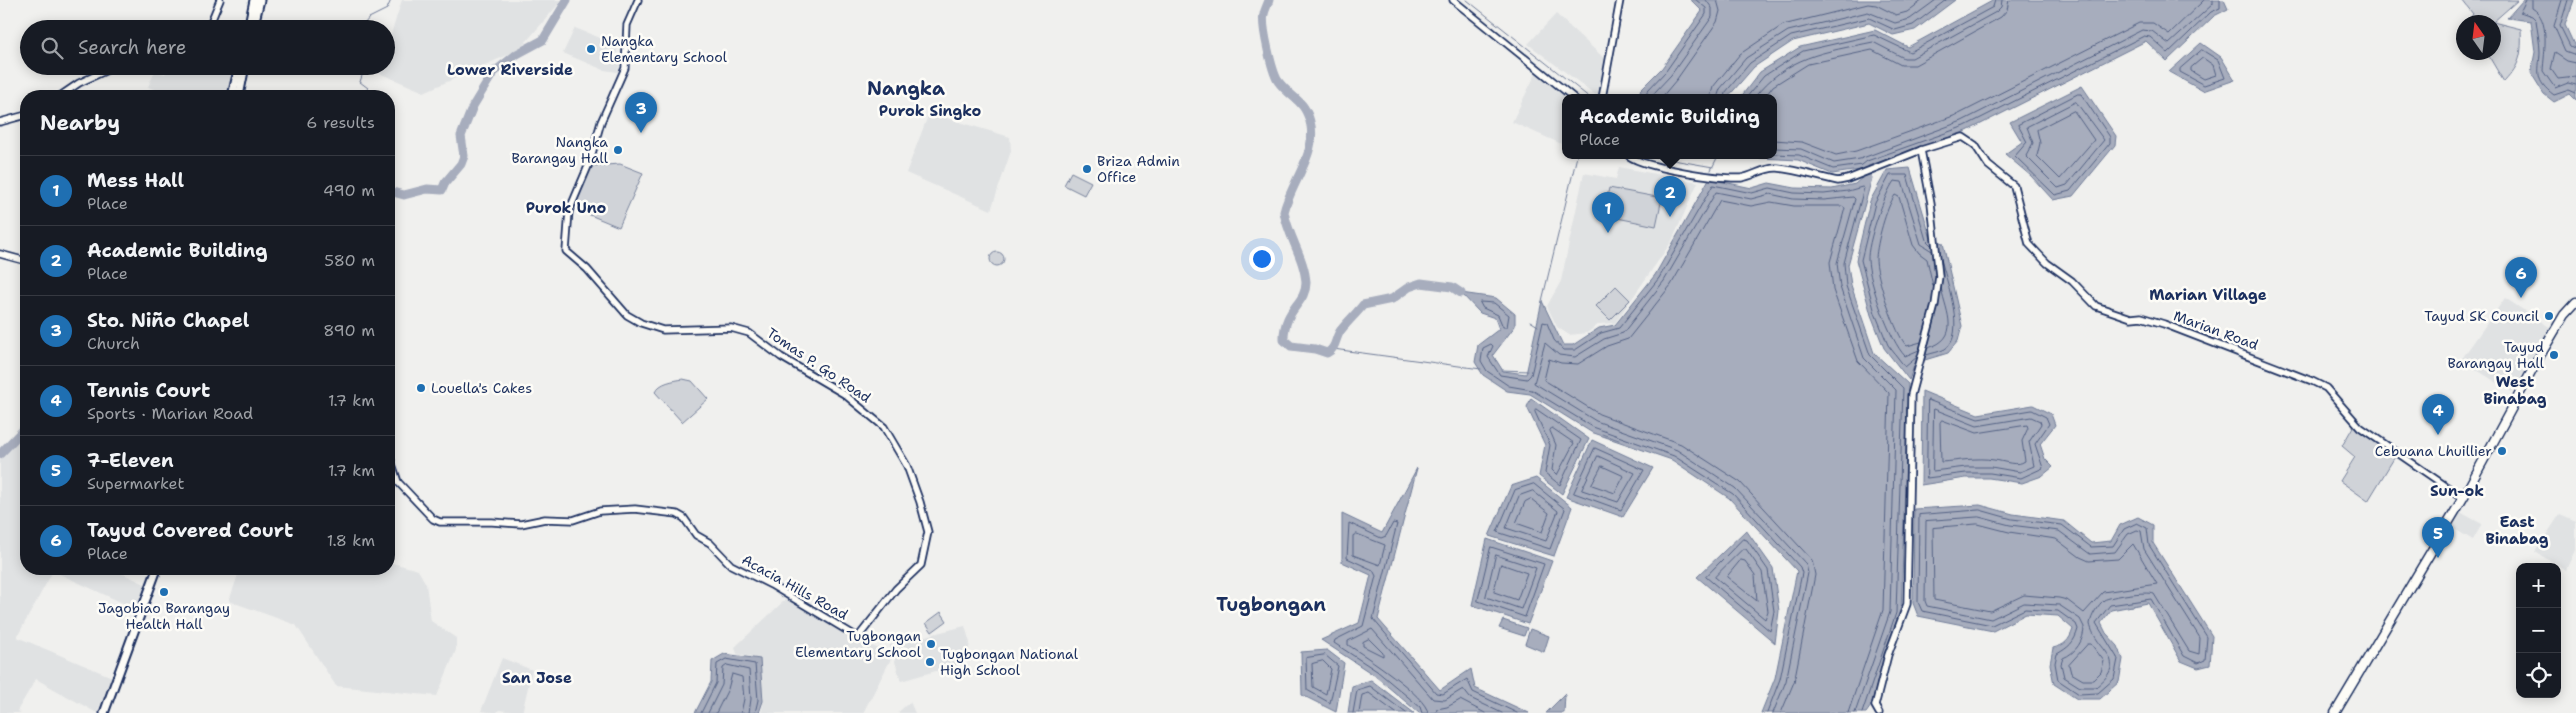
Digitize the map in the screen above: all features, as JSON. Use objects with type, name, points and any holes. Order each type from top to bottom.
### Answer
[{"type":"highway","points":[[2335,713],[2463,498],[2564,315],[2576,302]]},
{"type":"main road","points":[[250,20],[254,0]]},
{"type":"main road","points":[[255,20],[260,0]]},
{"type":"main road","points":[[234,90],[239,75]]},
{"type":"main road","points":[[239,90],[240,75]]},
{"type":"main road","points":[[104,713],[155,575]]},
{"type":"street","points":[[212,20],[220,0]]},
{"type":"street","name":"Tomas P. Go Road","points":[[638,0],[626,25],[625,68],[601,122],[590,164],[569,212],[566,251],[587,269],[627,315],[663,330],[731,328],[748,333],[781,357],[844,394],[884,427],[907,466],[928,532],[921,565],[896,589],[859,636]]},
{"type":"street","points":[[1453,0],[1569,94]]},
{"type":"street","points":[[1603,94],[1620,0]]},
{"type":"street","points":[[69,90],[96,75]]},
{"type":"street","points":[[0,122],[20,117]]},
{"type":"street","name":"Marian Road","points":[[1634,159],[1644,164],[1738,178],[1753,175],[1764,169],[1777,168],[1838,181],[1921,150],[1963,137],[1973,143],[1988,165],[2014,186],[2029,244],[2047,263],[2072,281],[2096,306],[2131,318],[2141,317],[2164,324],[2326,388],[2360,427],[2463,498]]},
{"type":"street","points":[[1879,713],[1876,706],[1888,655],[1907,604],[1911,395],[1935,305],[1939,276],[1931,203],[1921,150]]},
{"type":"street","points":[[0,254],[20,260]]},
{"type":"street","name":"Acacia Hills Road","points":[[395,473],[398,482],[433,519],[440,522],[521,524],[546,519],[573,520],[600,511],[635,510],[677,514],[684,518],[696,534],[710,543],[731,566],[771,585],[859,636]]},
{"type":"shaded area","points":[[402,0],[562,0],[519,50],[424,92],[384,75],[395,75],[395,22]]},
{"type":"shaded area","points":[[2462,0],[2518,0],[2501,15],[2473,14]]},
{"type":"shaded area","points":[[1556,14],[1605,59],[1597,94],[1594,94],[1528,44]]},
{"type":"shaded area","points":[[2501,24],[2521,29],[2521,52],[2514,70],[2504,82],[2491,60],[2501,60]]},
{"type":"shaded area","name":"Nangka Elementary School","points":[[575,28],[618,45],[616,55],[620,61],[618,72],[604,70],[563,53]]},
{"type":"shaded area","points":[[1537,71],[1564,94],[1562,94],[1562,144],[1512,122]]},
{"type":"shaded area","points":[[153,75],[232,75],[228,90],[156,90],[148,87]]},
{"type":"shaded area","points":[[929,113],[1010,137],[1011,151],[991,210],[906,173]]},
{"type":"shaded area","points":[[620,164],[643,173],[619,227],[573,208],[591,166]]},
{"type":"shaded area","points":[[1619,167],[1698,182],[1672,241],[1615,323],[1599,324],[1587,333],[1569,335],[1557,327],[1547,306],[1561,281],[1584,173],[1616,179]]},
{"type":"shaded area","points":[[1071,172],[1091,182],[1084,195],[1064,185]]},
{"type":"shaded area","points":[[1609,188],[1662,198],[1656,226],[1603,215]]},
{"type":"shaded area","points":[[997,252],[1002,254],[1004,259],[1002,264],[997,266],[992,264],[990,259],[992,254]]},
{"type":"shaded area","points":[[1616,286],[1630,300],[1610,320],[1596,306]]},
{"type":"shaded area","points":[[2505,298],[2551,328],[2512,392],[2461,360]]},
{"type":"shaded area","points":[[683,379],[692,381],[708,399],[682,422],[655,392],[663,384]]},
{"type":"shaded area","points":[[2354,425],[2396,455],[2368,501],[2340,481],[2355,457],[2342,446]]},
{"type":"shaded area","points":[[20,436],[20,575],[51,575],[17,637],[112,677],[97,713],[36,679],[17,711],[21,713],[0,713],[0,458]]},
{"type":"shaded area","points":[[2460,512],[2482,524],[2473,540],[2451,527]]},
{"type":"shaded area","points":[[2560,514],[2576,521],[2576,548],[2566,570],[2561,567],[2561,563],[2554,563],[2535,552]]},
{"type":"shaded area","points":[[395,564],[418,570],[426,584],[431,621],[456,638],[456,650],[437,696],[336,686],[296,625],[229,601],[238,575],[395,575]]},
{"type":"shaded area","points":[[62,575],[126,575],[147,585],[138,610]]},
{"type":"shaded area","points":[[788,597],[854,639],[892,654],[890,645],[965,626],[970,643],[967,658],[964,663],[901,681],[893,655],[863,713],[761,713],[763,704],[760,659],[737,654],[735,647]]},
{"type":"shaded area","points":[[941,612],[947,621],[932,632],[926,623]]},
{"type":"shaded area","points":[[502,658],[532,670],[522,713],[499,710],[496,713],[481,711]]},
{"type":"shaded area","points":[[910,702],[915,713],[897,713]]},
{"type":"water","points":[[1691,0],[1955,0],[1915,30],[1893,35],[1869,23],[1793,41],[1754,67],[1730,94],[1642,94],[1640,90],[1662,68],[1702,11]]},
{"type":"water","points":[[1994,0],[2224,0],[2228,9],[2214,16],[2167,61],[2146,41],[1967,131],[1868,166],[1872,178],[1848,265],[1851,285],[1874,353],[1908,384],[1901,614],[1881,669],[1871,706],[1866,713],[1761,713],[1775,678],[1797,571],[1729,498],[1672,460],[1591,432],[1530,394],[1507,391],[1483,375],[1475,362],[1478,345],[1499,329],[1495,318],[1480,313],[1461,293],[1496,298],[1515,314],[1515,326],[1493,355],[1503,371],[1526,374],[1542,301],[1563,345],[1573,345],[1599,328],[1615,325],[1655,275],[1709,179],[1752,188],[1769,183],[1795,188],[1832,189],[1855,184],[1863,177],[1860,170],[1832,174],[1798,160],[1777,159],[1777,94],[1743,94],[1760,72],[1800,47],[1875,30],[1908,47]]},
{"type":"water","points":[[2523,0],[2574,0],[2565,25],[2576,49],[2576,100],[2570,94],[2554,102],[2544,94],[2531,73],[2535,52],[2531,21],[2507,18]]},
{"type":"water","points":[[2201,43],[2221,57],[2235,80],[2203,91],[2169,72]]},
{"type":"water","points":[[2082,86],[2116,136],[2115,145],[2073,196],[2053,200],[2031,176],[2005,154],[2022,142],[2010,122]]},
{"type":"water","points":[[1910,168],[1931,239],[1943,243],[1962,326],[1958,341],[1948,353],[1915,363],[1909,380],[1884,348],[1871,315],[1856,260],[1870,201],[1887,170]]},
{"type":"water","points":[[1922,391],[1978,414],[2033,405],[2051,414],[2055,425],[2040,444],[2045,459],[2053,467],[2042,476],[2022,483],[1989,478],[1966,478],[1921,485]]},
{"type":"water","points":[[1531,398],[1589,439],[1562,494],[1539,476],[1545,445],[1527,407]]},
{"type":"water","points":[[1592,440],[1653,468],[1623,517],[1566,497]]},
{"type":"water","points":[[1417,468],[1378,619],[1440,690],[1471,669],[1475,688],[1529,713],[1419,713],[1374,675],[1321,640],[1359,623],[1371,575],[1342,562],[1342,514],[1382,533]]},
{"type":"water","points":[[1536,478],[1572,507],[1554,556],[1489,536],[1511,486]]},
{"type":"water","points":[[1980,505],[2013,514],[2064,521],[2091,543],[2111,541],[2120,525],[2138,517],[2153,525],[2153,543],[2212,636],[2210,665],[2198,668],[2181,661],[2148,603],[2111,610],[2101,623],[2106,633],[2118,646],[2123,659],[2119,682],[2100,699],[2077,699],[2054,684],[2050,664],[2053,648],[2066,642],[2073,629],[2058,616],[2026,614],[1993,631],[1918,616],[1913,603],[1914,509]]},
{"type":"water","points":[[1746,530],[1773,568],[1779,611],[1775,643],[1697,577]]},
{"type":"water","points":[[1487,539],[1552,561],[1528,624],[1472,605]]},
{"type":"water","points":[[1503,620],[1527,628],[1524,636],[1499,628]]},
{"type":"water","points":[[1530,629],[1549,636],[1544,652],[1525,644]]},
{"type":"water","points":[[1327,650],[1344,663],[1336,712],[1302,695],[1301,652]]},
{"type":"water","points":[[724,654],[760,659],[763,701],[759,713],[695,713],[711,682],[712,661]]},
{"type":"water","points":[[1371,680],[1414,713],[1348,713],[1352,686]]},
{"type":"water","points":[[1565,694],[1564,713],[1546,713]]},
{"type":"waterway","points":[[367,20],[387,9],[391,0]]},
{"type":"waterway","points":[[395,193],[404,195],[427,189],[442,190],[445,183],[461,164],[464,156],[461,136],[473,106],[493,73],[517,54],[543,40],[567,0]]},
{"type":"waterway","points":[[1269,0],[1263,20],[1273,68],[1278,81],[1306,110],[1312,137],[1306,159],[1291,191],[1284,212],[1303,265],[1306,283],[1305,290],[1287,321],[1284,340],[1291,346],[1315,349],[1327,353],[1333,348],[1341,330],[1363,305],[1392,299],[1409,287],[1421,283],[1452,287],[1461,293]]},
{"type":"waterway","points":[[1467,0],[1585,94]]},
{"type":"waterway","points":[[362,75],[360,82],[368,88],[366,90]]},
{"type":"waterway","points":[[1542,301],[1576,159]]},
{"type":"waterway","points":[[1667,159],[1713,167]]},
{"type":"waterway","points":[[1711,170],[1716,159]]},
{"type":"waterway","points":[[1530,321],[1538,326]]},
{"type":"waterway","points":[[1333,349],[1481,369]]},
{"type":"waterway","points":[[1502,370],[1528,371]]},
{"type":"waterway","points":[[0,454],[20,433]]},
{"type":"waterway","points":[[1602,434],[1619,440]]},
{"type":"place","name":"Nangka Elementary School","points":[[591,49]]},
{"type":"place","name":"Sto. Niño Chapel","points":[[641,133]]},
{"type":"place","name":"Nangka Barangay Hall","points":[[618,150]]},
{"type":"place","name":"Briza Admin Office","points":[[1087,169]]},
{"type":"place","name":"Academic Building","points":[[1670,217]]},
{"type":"place","name":"Mess Hall","points":[[1608,233]]},
{"type":"place","name":"Tayud Covered Court","points":[[2521,298]]},
{"type":"place","name":"Tayud SK Council","points":[[2549,316]]},
{"type":"place","name":"Tayud Barangay Hall","points":[[2554,355]]},
{"type":"place","name":"Louella's Cakes","points":[[421,388]]},
{"type":"place","name":"Tennis Court","points":[[2438,435]]},
{"type":"place","name":"Cebuana Lhuillier","points":[[2502,451]]},
{"type":"place","name":"7-Eleven","points":[[2438,558]]},
{"type":"place","name":"Jagobiao Barangay Health Hall","points":[[164,592]]},
{"type":"place","name":"Tugbongan Elementary School","points":[[931,644]]},
{"type":"place","name":"Tugbongan National High School","points":[[930,662]]},
{"type":"district","name":"Lower Riverside","points":[[510,70]]},
{"type":"district","name":"Nangka","points":[[906,88]]},
{"type":"district","name":"Purok Singko","points":[[930,111]]},
{"type":"district","name":"Purok Uno","points":[[566,208]]},
{"type":"district","name":"Marian Village","points":[[2208,295]]},
{"type":"district","name":"West Binabag","points":[[2515,390]]},
{"type":"district","name":"Sun-ok","points":[[2457,491]]},
{"type":"district","name":"East Binabag","points":[[2517,530]]},
{"type":"district","name":"Tugbongan","points":[[1271,604]]},
{"type":"district","name":"San Jose","points":[[537,678]]}]
